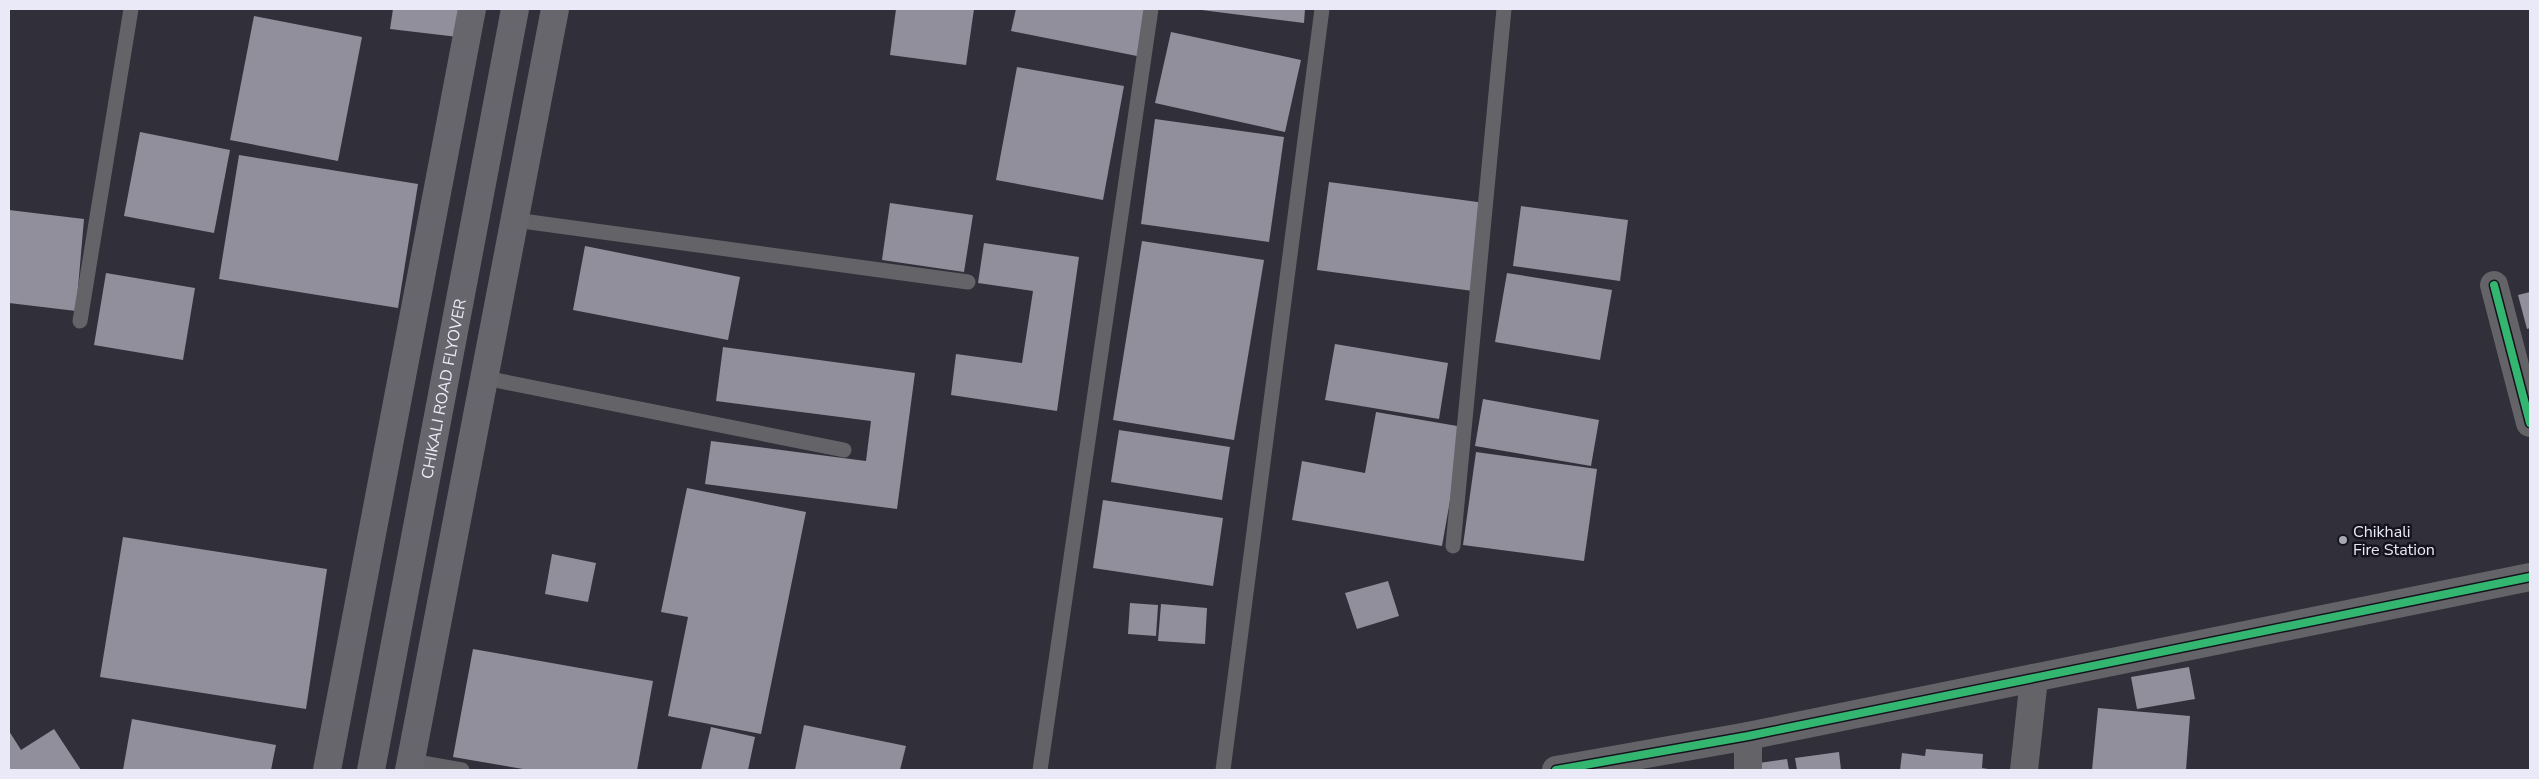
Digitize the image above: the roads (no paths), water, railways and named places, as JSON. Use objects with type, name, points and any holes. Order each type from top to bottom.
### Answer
[{"type":"main road","points":[[327,770],[472,9]]},
{"type":"main road","name":"CHIKALI ROAD FLYOVER","points":[[371,770],[515,9]]},
{"type":"main road","points":[[410,766],[555,9]]},
{"type":"street","points":[[2494,285],[2530,423]]},
{"type":"street","points":[[1556,770],[1748,736],[2530,577]]},
{"type":"street","points":[[2024,770],[2034,678]]},
{"type":"street","points":[[1748,736],[1748,770]]},
{"type":"lane","points":[[80,321],[131,9]]},
{"type":"lane","points":[[1040,770],[1151,9]]},
{"type":"lane","points":[[1223,770],[1322,9]]},
{"type":"lane","points":[[1453,546],[1504,9]]},
{"type":"lane","points":[[515,220],[968,282]]},
{"type":"lane","points":[[485,378],[844,450]]},
{"type":"lane","points":[[410,766],[462,770]]},
{"type":"place","name":"Chikhali Fire Station","points":[[2343,540]]}]
